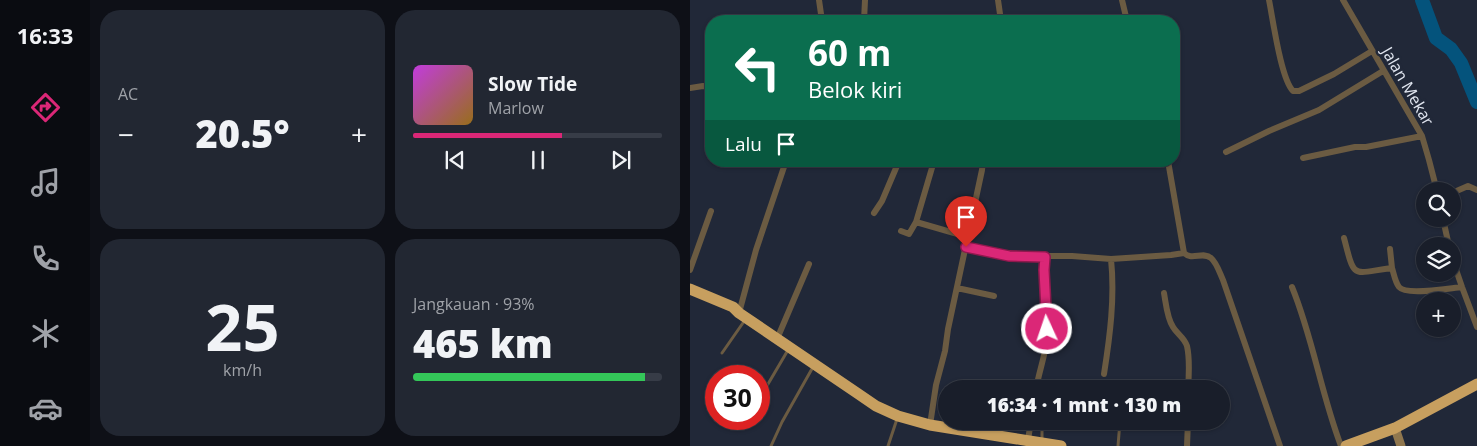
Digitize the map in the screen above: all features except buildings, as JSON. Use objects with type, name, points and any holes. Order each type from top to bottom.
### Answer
[{"type":"highway","points":[[690,289],[733,307],[876,406],[898,416],[930,425],[1061,446]]},
{"type":"highway","points":[[690,297],[731,313],[743,315]]},
{"type":"highway","points":[[1346,446],[1395,428],[1477,384]]},
{"type":"street","points":[[819,0],[821,15]]},
{"type":"street","points":[[864,15],[865,0]]},
{"type":"street","points":[[998,0],[1000,15]]},
{"type":"street","points":[[1122,0],[1126,15]]},
{"type":"street","points":[[1269,0],[1277,45],[1286,79],[1293,91],[1299,91],[1334,74],[1372,51]]},
{"type":"street","name":"Jalan Mekar","points":[[1343,0],[1422,136],[1435,182]]},
{"type":"street","points":[[1226,152],[1319,110],[1383,71]]},
{"type":"street","points":[[690,88],[705,86]]},
{"type":"street","points":[[1303,158],[1422,136]]},
{"type":"street","points":[[743,315],[756,250],[784,167]]},
{"type":"street","points":[[874,213],[882,201],[896,167]]},
{"type":"street","points":[[901,231],[909,234],[916,222],[932,167]]},
{"type":"street","points":[[930,425],[936,385],[982,167]]},
{"type":"street","points":[[1169,167],[1184,253]]},
{"type":"street","points":[[1461,189],[1468,186],[1477,190]]},
{"type":"street","points":[[690,270],[711,211]]},
{"type":"street","points":[[916,222],[968,237]]},
{"type":"street","points":[[1344,238],[1354,269],[1359,272],[1365,272],[1392,268]]},
{"type":"street","points":[[966,247],[1009,256],[1072,256],[1111,259],[1184,253],[1190,257],[1210,256],[1223,280],[1280,446]]},
{"type":"street","points":[[1390,250],[1392,268],[1399,288],[1413,292],[1462,287]]},
{"type":"street","points":[[1038,380],[1046,341],[1045,257]]},
{"type":"street","points":[[1104,374],[1112,305],[1113,278],[1111,259]]},
{"type":"street","points":[[777,339],[809,264]]},
{"type":"street","points":[[1460,282],[1477,327]]},
{"type":"street","points":[[1292,287],[1304,320],[1324,398],[1341,446]]},
{"type":"street","points":[[957,288],[994,296]]},
{"type":"street","points":[[1164,293],[1170,322],[1187,345],[1188,380]]},
{"type":"street","points":[[1395,428],[1401,446]]},
{"type":"street","points":[[1028,440],[1030,430]]},
{"type":"street","points":[[1187,446],[1188,430]]},
{"type":"lane","points":[[722,353],[743,315]]},
{"type":"lane","points":[[770,381],[790,347]]},
{"type":"lane","points":[[771,446],[814,364]]},
{"type":"lane","points":[[888,446],[898,416]]},
{"type":"lane","points":[[1042,430],[1042,442]]},
{"type":"lane","points":[[1118,446],[1119,430]]},
{"type":"waterway","points":[[1422,0],[1436,38],[1451,49],[1461,63],[1477,102]]},
{"type":"route","points":[[966,247],[1009,256],[1045,257],[1047,329]]}]
